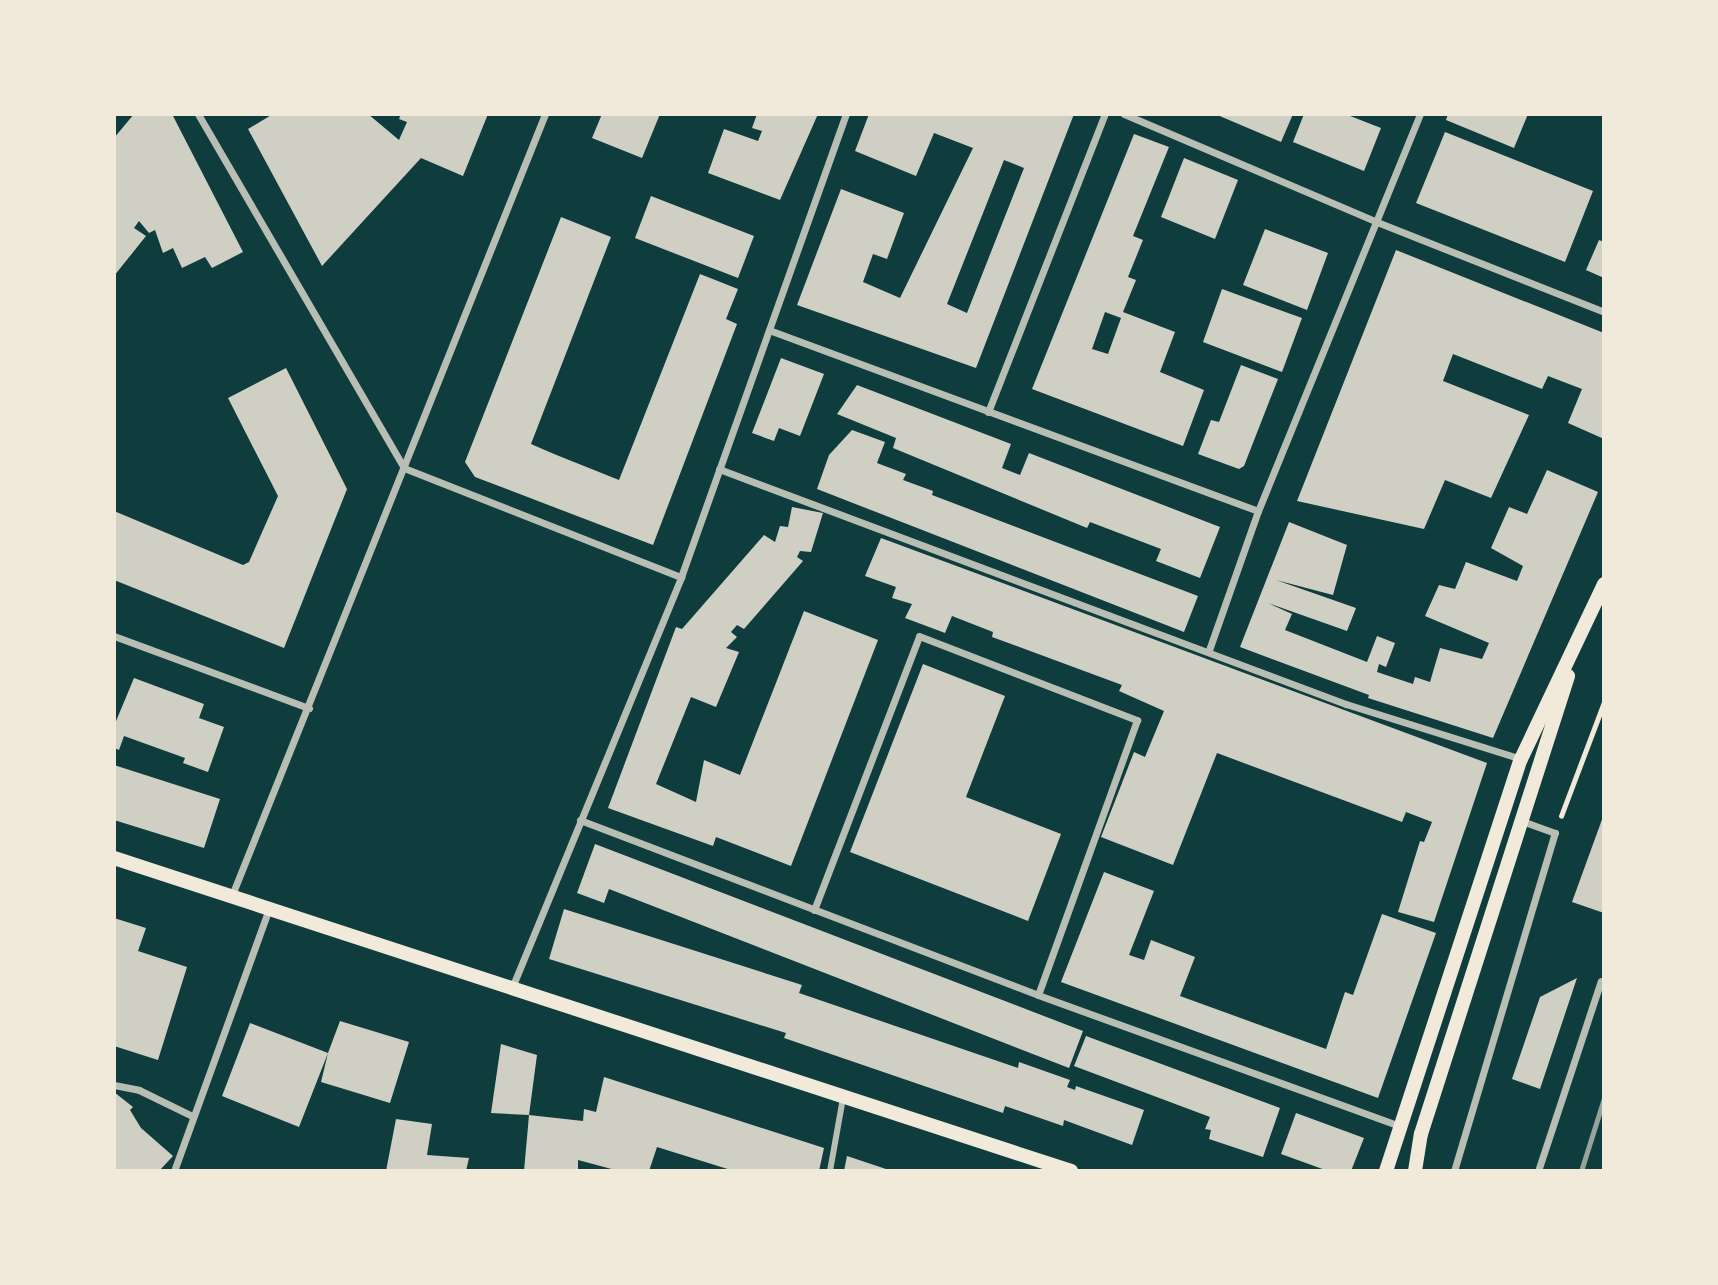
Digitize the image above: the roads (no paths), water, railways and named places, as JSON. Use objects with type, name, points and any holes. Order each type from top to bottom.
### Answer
[{"type":"main road","points":[[1386,1171],[1521,759],[1604,584]]},
{"type":"main road","points":[[1415,1171],[1421,1134],[1524,822],[1573,654]]},
{"type":"main road","points":[[114,858],[232,895],[510,991],[1072,1171]]},
{"type":"street","points":[[198,114],[404,468],[681,577]]},
{"type":"street","points":[[232,895],[545,114]]},
{"type":"street","points":[[510,991],[681,577],[846,114]]},
{"type":"street","points":[[988,412],[1105,114]]},
{"type":"street","points":[[1124,114],[1377,222],[1604,312]]},
{"type":"street","points":[[1209,650],[1258,511],[1420,114]]},
{"type":"street","points":[[769,330],[1258,511]]},
{"type":"street","points":[[719,470],[1209,650],[1346,704],[1521,759]]},
{"type":"street","points":[[114,636],[309,708]]},
{"type":"street","points":[[814,911],[919,636],[1137,720],[1038,995]]},
{"type":"street","points":[[580,820],[1038,995],[1402,1128]]},
{"type":"street","points":[[1454,1171],[1555,833],[1524,822]]},
{"type":"street","points":[[174,1171],[270,908]]},
{"type":"street","points":[[1538,1171],[1601,981]]},
{"type":"street","points":[[114,1085],[139,1090],[192,1116]]},
{"type":"street","points":[[830,1171],[843,1096]]},
{"type":"railway","points":[[1581,1171],[1604,1098]]}]
